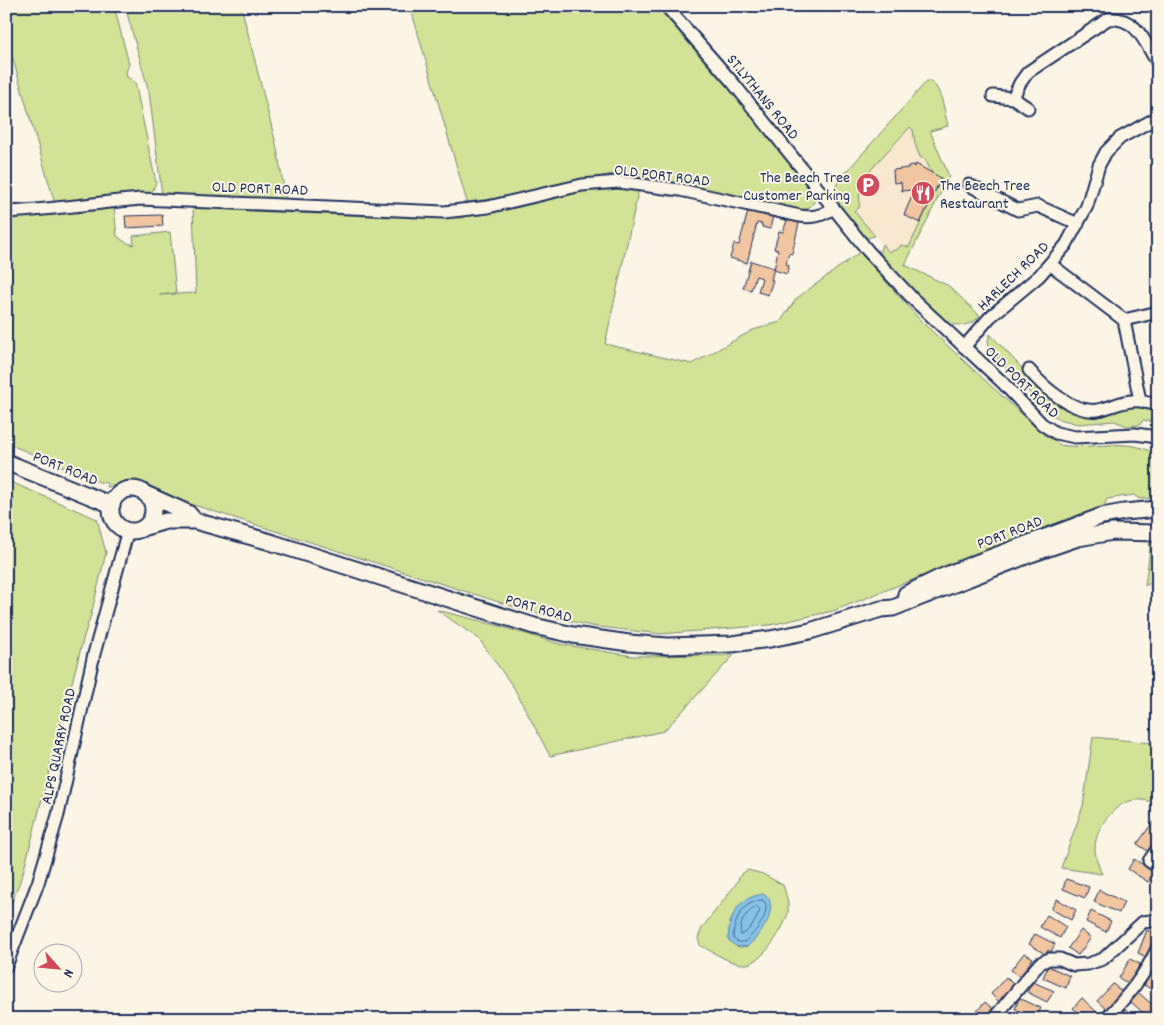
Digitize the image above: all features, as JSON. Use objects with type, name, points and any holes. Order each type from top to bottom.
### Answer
[{"type":"main road","name":"PORT ROAD","points":[[6,462],[112,505]]},
{"type":"main road","points":[[130,488],[143,491],[154,508],[150,522],[145,527],[139,530],[128,530],[115,523],[111,511],[112,505],[118,494],[130,488]]},
{"type":"main road","name":"PORT ROAD","points":[[148,496],[188,513],[195,521]]},
{"type":"main road","name":"PORT ROAD","points":[[881,609],[891,601],[939,578],[1027,545],[1071,526],[1114,513],[1158,509]]},
{"type":"main road","name":"PORT ROAD","points":[[145,527],[166,521],[195,521],[267,541],[534,626],[594,639],[668,646],[732,644],[810,631],[881,609],[893,608],[1031,554],[1078,538],[1112,532],[1158,534]]},
{"type":"street","name":"ST.LYTHANS ROAD","points":[[666,6],[740,91],[833,208]]},
{"type":"street","points":[[1013,98],[1028,72],[1108,19],[1123,19],[1130,22],[1136,28],[1158,64]]},
{"type":"street","points":[[993,96],[1013,98],[1028,108]]},
{"type":"street","name":"HARLECH ROAD","points":[[964,347],[990,317],[1050,264],[1066,245],[1087,206],[1099,165],[1106,152],[1120,138],[1158,117]]},
{"type":"street","name":"OLD PORT ROAD","points":[[6,212],[140,200],[287,204],[444,212],[488,207],[582,185],[618,182],[680,190],[800,216],[816,217],[823,215],[833,208],[891,277],[1002,382],[1042,424],[1056,433],[1068,436],[1135,434],[1150,436],[1158,440]]},
{"type":"street","points":[[970,186],[1018,210],[1038,206],[1078,224]]},
{"type":"street","points":[[1050,264],[1124,320],[1140,401]]},
{"type":"street","points":[[1124,320],[1158,312]]},
{"type":"street","points":[[1029,370],[1046,388],[1066,401],[1082,408],[1099,410],[1122,402],[1140,401],[1158,405]]},
{"type":"street","name":"ALPS QUARRY ROAD","points":[[6,966],[38,883],[58,815],[92,662],[128,530]]},
{"type":"street","points":[[1158,848],[1149,861],[1158,867]]},
{"type":"street","points":[[993,1019],[1040,962],[1049,959],[1074,964],[1088,964],[1103,959],[1143,922],[1158,920]]},
{"type":"street","points":[[1106,1019],[1134,988],[1146,971],[1158,947]]},
{"type":"shaded area","points":[[931,85],[941,97],[948,126],[930,131],[949,176],[905,265],[897,261],[840,194]]},
{"type":"green space","points":[[6,6],[114,6],[129,64],[126,72],[127,77],[135,82],[156,183],[151,194],[55,204],[12,56],[6,57]]},
{"type":"green space","points":[[125,6],[241,6],[276,144],[286,199],[162,195],[149,92]]},
{"type":"green space","points":[[410,6],[659,6],[675,22],[812,190],[815,197],[814,202],[810,207],[803,210],[732,194],[612,174],[499,198],[467,202]]},
{"type":"green space","points":[[927,81],[931,81],[935,85],[941,96],[944,108],[948,126],[930,131],[949,176],[905,265],[949,286],[980,316],[968,324],[953,324],[951,327],[882,259],[880,251],[882,244],[889,252],[898,249],[901,245],[909,247],[941,179],[932,173],[925,159],[920,157],[915,144],[913,130],[910,127],[882,157],[863,181],[860,188],[859,208],[854,211],[875,236],[867,238],[861,234],[831,197],[839,180]]},
{"type":"green space","points":[[639,188],[605,344],[692,364],[753,330],[780,322],[797,298],[860,252],[921,321],[1043,434],[1060,445],[1135,446],[1158,456],[1158,491],[1155,492],[1155,498],[1139,499],[1134,495],[1107,499],[1104,506],[833,611],[770,625],[661,634],[591,626],[521,609],[159,494],[139,482],[129,482],[107,487],[107,483],[99,482],[6,443],[6,218],[114,207],[117,236],[125,242],[134,245],[133,236],[170,232],[176,293],[159,295],[196,293],[193,207],[460,218],[558,195],[593,189]]},
{"type":"green space","points":[[990,334],[1034,381],[1035,385],[1057,401],[1116,408],[1135,406],[1158,411],[1158,423],[1143,420],[1140,425],[1127,426],[1114,421],[1078,424],[1059,419],[1047,411],[990,351],[988,341]]},
{"type":"green space","points":[[6,480],[97,519],[106,553],[23,873],[6,918]]},
{"type":"green space","points":[[1158,543],[1158,578],[1145,586],[1149,544]]},
{"type":"green space","points":[[437,610],[560,644],[632,656],[734,655],[664,731],[550,756],[514,688],[479,639]]},
{"type":"green space","points":[[1093,737],[1152,743],[1159,770],[1158,785],[1154,798],[1158,803],[1135,800],[1120,805],[1103,824],[1096,839],[1095,847],[1102,874],[1061,868],[1083,806]]},
{"type":"green space","points":[[748,870],[763,874],[783,885],[788,905],[786,918],[778,935],[759,958],[746,964],[728,960],[716,954],[700,945],[698,938],[702,928],[736,884],[741,874]],"holes":[[[739,905],[760,931],[755,939],[728,939],[730,922]]]},
{"type":"water","points":[[763,894],[769,898],[770,905],[766,924],[748,946],[739,947],[732,944],[728,939],[736,909],[747,899]]},
{"type":"building","name":"The Beech Tree Restaurant","points":[[916,164],[941,178],[920,223],[904,215],[913,194],[911,190],[902,191],[901,182],[894,183],[893,170],[908,168],[908,166],[914,165],[915,167]]},
{"type":"building","points":[[748,211],[773,216],[770,229],[762,227],[762,224],[757,223],[747,263],[730,258],[734,244],[739,245]]},
{"type":"building","points":[[162,215],[163,226],[126,228],[125,216]]},
{"type":"building","points":[[787,220],[799,223],[792,254],[789,253],[786,264],[789,265],[787,274],[774,270],[778,250],[774,249],[779,231],[783,232]]},
{"type":"building","points":[[751,261],[774,268],[771,280],[773,280],[768,295],[758,292],[762,278],[756,276],[751,290],[743,288]]},
{"type":"building","points":[[1158,579],[1158,598],[1157,598],[1150,585]]},
{"type":"building","points":[[1153,822],[1158,825],[1158,836],[1148,851],[1137,844]]},
{"type":"building","points":[[1134,859],[1154,872],[1148,882],[1128,869]]},
{"type":"building","points":[[1066,879],[1089,887],[1085,898],[1063,889]]},
{"type":"building","points":[[1099,890],[1124,902],[1119,913],[1094,902]]},
{"type":"building","points":[[1057,899],[1076,910],[1071,920],[1051,909]]},
{"type":"building","points":[[1091,911],[1111,921],[1106,932],[1086,922]]},
{"type":"building","points":[[1047,915],[1066,927],[1060,938],[1040,927]]},
{"type":"building","points":[[1081,930],[1091,938],[1078,955],[1068,948]]},
{"type":"building","points":[[1147,930],[1156,934],[1146,957],[1138,953]]},
{"type":"building","points":[[1035,934],[1055,944],[1051,952],[1048,950],[1045,954],[1029,944]]},
{"type":"building","points":[[1024,953],[1033,958],[1020,977],[1011,970]]},
{"type":"building","points":[[1130,959],[1140,964],[1129,984],[1119,978]]},
{"type":"building","points":[[1048,966],[1070,976],[1066,988],[1043,978]]},
{"type":"building","points":[[1150,976],[1158,980],[1158,993],[1144,985]]},
{"type":"building","points":[[1006,977],[1014,985],[999,1002],[991,994]]},
{"type":"building","points":[[1033,982],[1054,991],[1047,1002],[1027,992]]},
{"type":"building","points":[[1113,984],[1122,992],[1106,1009],[1097,1001]]},
{"type":"building","points":[[1139,993],[1156,1008],[1148,1017],[1131,1002]]},
{"type":"building","points":[[1019,998],[1041,1008],[1036,1019],[1015,1009]]},
{"type":"building","points":[[1082,998],[1101,1016],[1098,1019],[1085,1019],[1073,1008]]},
{"type":"building","points":[[985,1002],[993,1009],[984,1019],[970,1019]]},
{"type":"building","points":[[1125,1009],[1136,1019],[1119,1019],[1117,1017]]},
{"type":"place","name":"The Beech Tree Customer Parking","points":[[868,185]]},
{"type":"place","name":"The Beech Tree Restaurant","points":[[923,193]]}]
